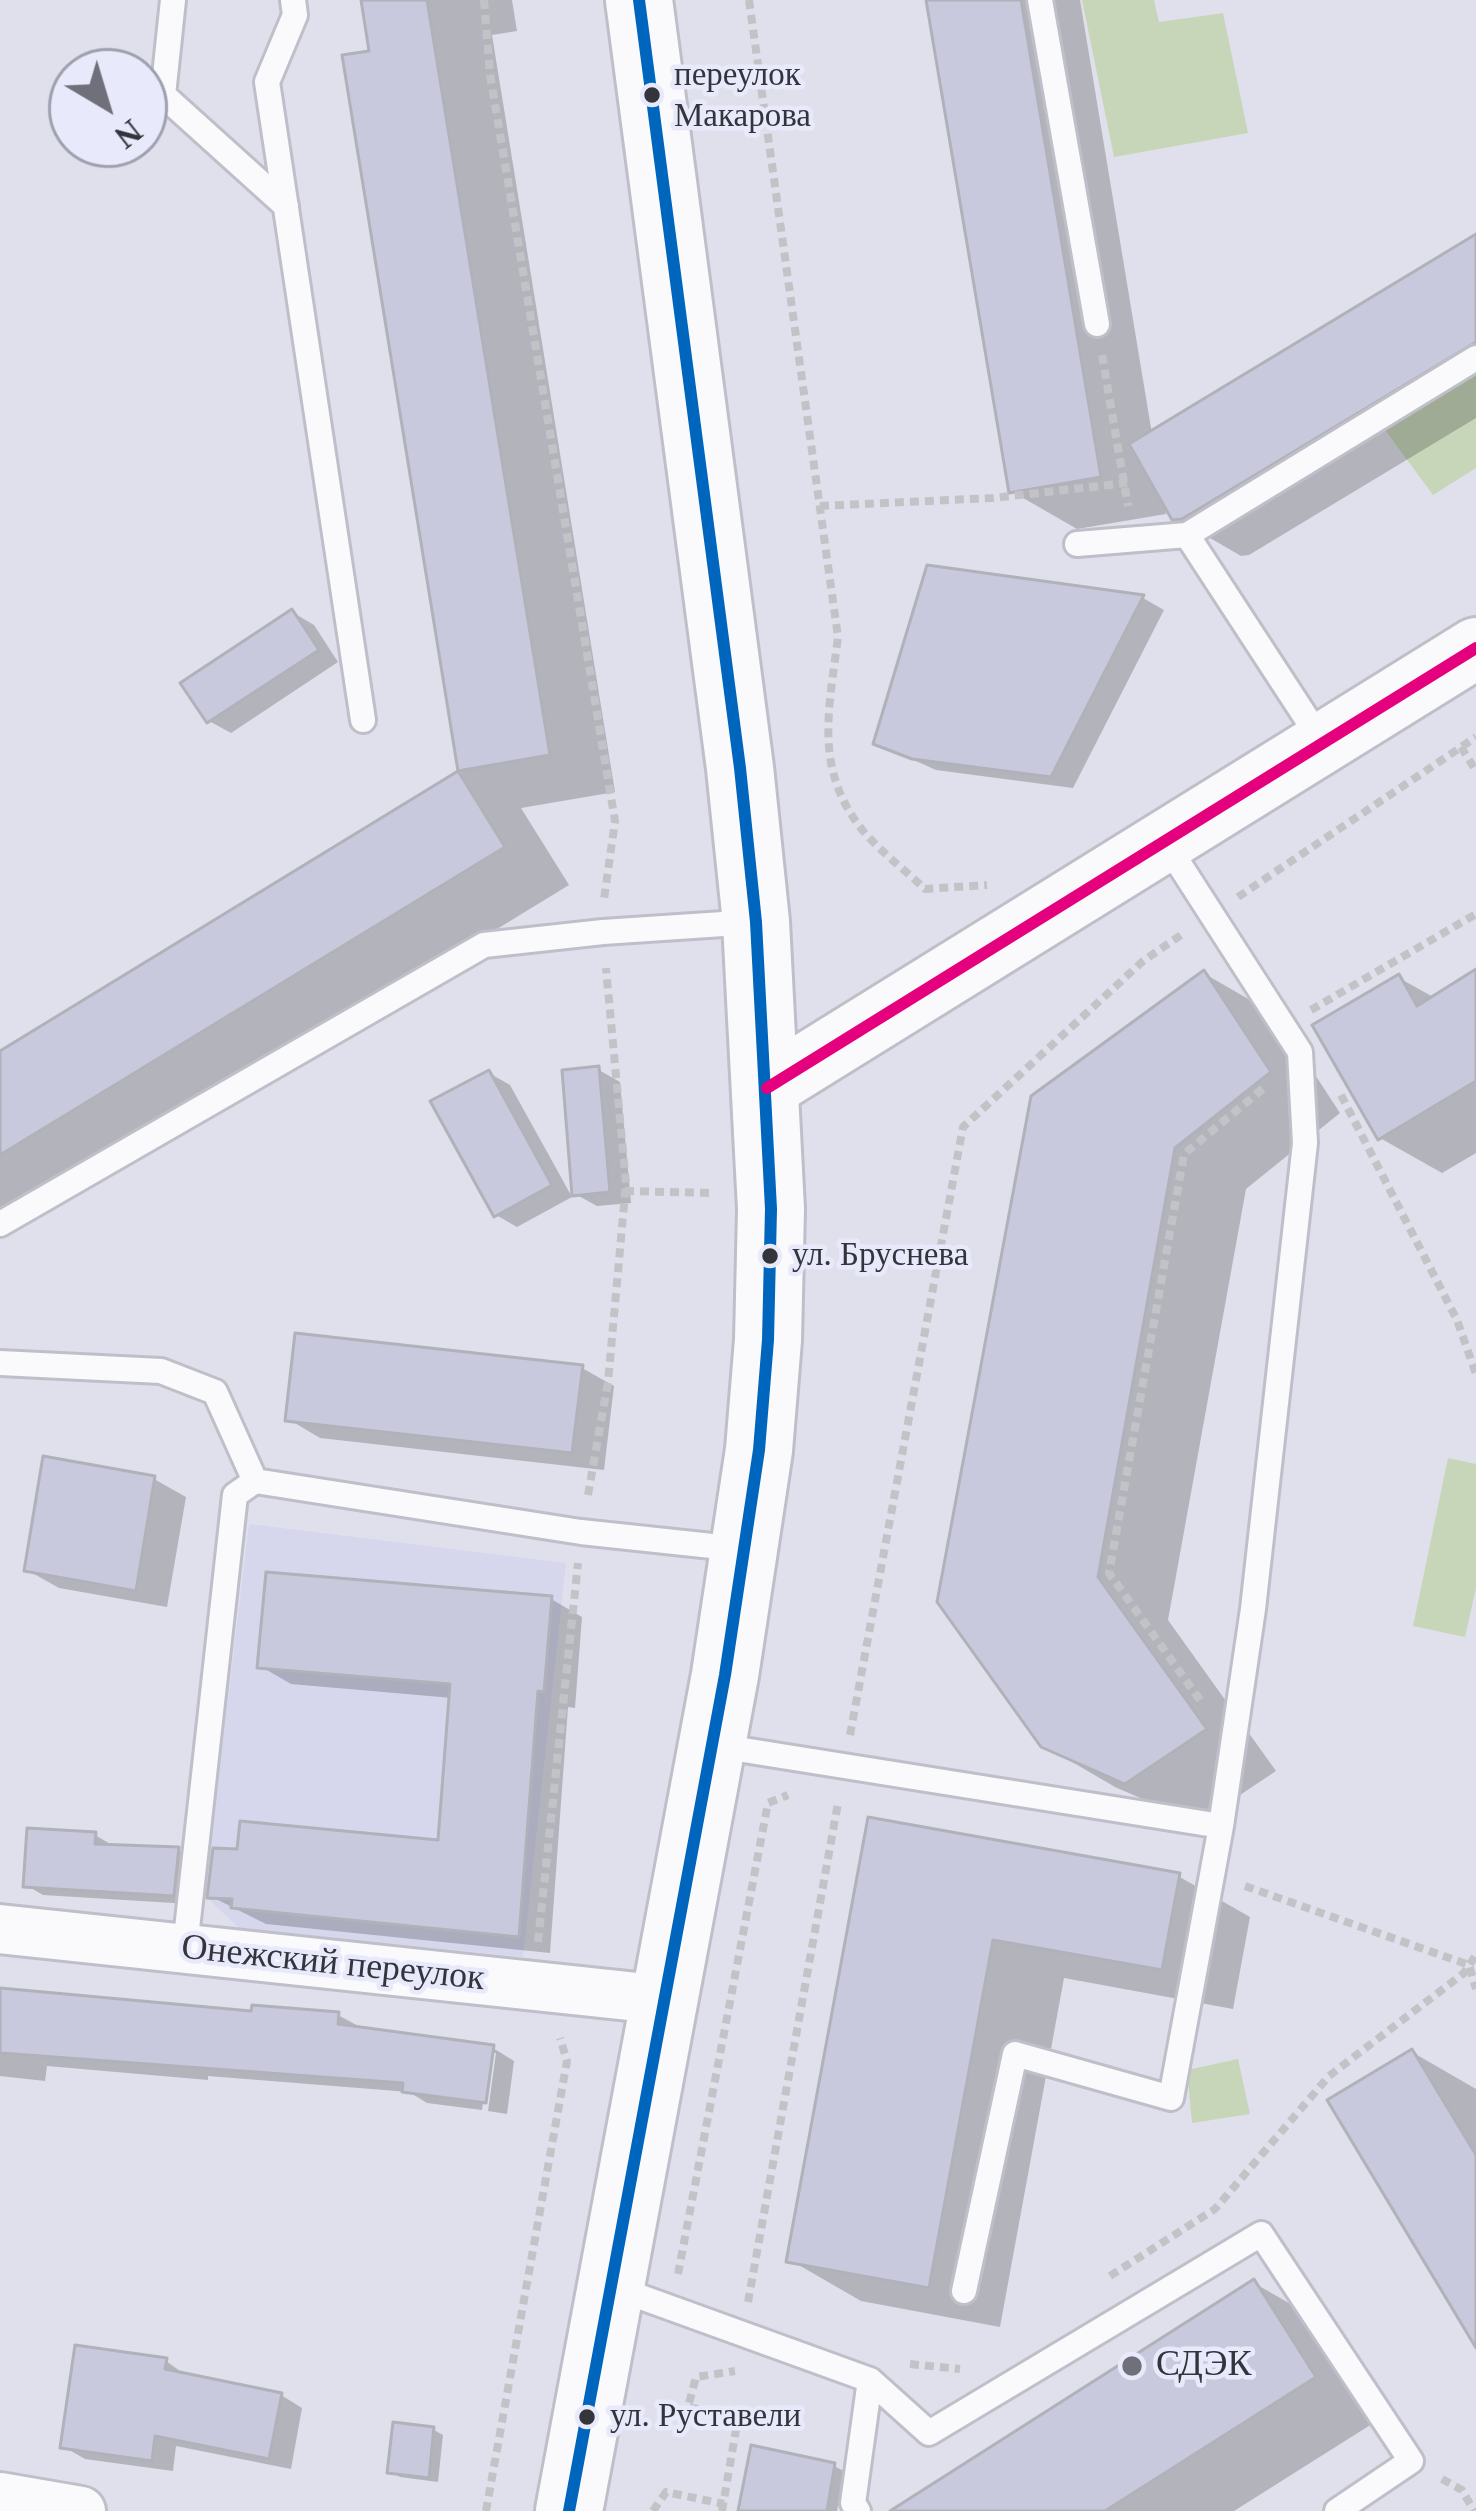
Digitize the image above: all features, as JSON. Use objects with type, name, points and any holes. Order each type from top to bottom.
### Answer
[{"type":"main road","points":[[569,2511],[712,1745],[759,1450],[769,1340],[771,1209],[756,922],[639,0]]},
{"type":"street","points":[[767,1088],[1476,648]]},
{"type":"street","name":"Онежский переулок","points":[[0,1930],[666,2000]]},
{"type":"street","points":[[0,2497],[81,2511]]},
{"type":"lane","points":[[173,0],[163,95],[286,206]]},
{"type":"lane","points":[[293,0],[295,15],[267,82],[363,720]]},
{"type":"lane","points":[[1040,0],[1096,324]]},
{"type":"lane","points":[[1077,544],[1187,535],[1476,358]]},
{"type":"lane","points":[[1187,535],[1322,742]]},
{"type":"lane","points":[[964,2291],[1015,2054],[1171,2098],[1221,1826],[1253,1609],[1305,1143],[1300,1052],[1165,842]]},
{"type":"lane","points":[[0,1224],[484,945],[756,922]]},
{"type":"lane","points":[[0,1363],[161,1371],[215,1392],[255,1481]]},
{"type":"lane","points":[[185,1947],[235,1495],[255,1481],[581,1532],[745,1549]]},
{"type":"lane","points":[[712,1745],[1221,1826]]},
{"type":"lane","points":[[611,2287],[870,2380],[929,2433],[1262,2234],[1412,2462],[1337,2511]]},
{"type":"lane","points":[[858,2511],[853,2504],[870,2380]]},
{"type":"path","points":[[749,0],[838,637],[826,734],[835,788],[864,832],[925,889],[989,885],[1007,876]]},
{"type":"path","points":[[1096,324],[1126,483],[1131,539]]},
{"type":"path","points":[[820,506],[993,498],[1126,483]]},
{"type":"path","points":[[653,2511],[666,2492],[723,2508],[738,2418],[688,2407],[696,2377],[741,2370],[844,1766],[963,1127],[1143,961],[1476,737]]},
{"type":"path","points":[[1460,747],[1476,770]]},
{"type":"path","points":[[1298,1018],[1476,914]]},
{"type":"path","points":[[1234,1736],[1214,1718],[1109,1573],[1184,1154],[1282,1073]]},
{"type":"path","points":[[1330,1076],[1457,1320],[1476,1374]]},
{"type":"path","points":[[675,2286],[768,1803],[787,1795],[804,1799]]},
{"type":"path","points":[[821,1803],[838,1806]]},
{"type":"path","points":[[1212,1875],[1469,1965]]},
{"type":"path","points":[[1098,2283],[1214,2210],[1329,2076],[1464,1973],[1476,1955]]},
{"type":"path","points":[[1469,1965],[1476,1989]]},
{"type":"path","points":[[486,2511],[567,2061],[545,1987]]},
{"type":"path","points":[[901,2363],[963,2369]]},
{"type":"path","points":[[1412,2462],[1462,2490],[1474,2511]]},
{"type":"shaded area","points":[[249,1524],[566,1563],[523,1957],[239,1928],[204,1895]]},
{"type":"green space","points":[[1082,0],[1154,0],[1159,22],[1223,13],[1248,133],[1114,157]]},
{"type":"green space","points":[[1476,374],[1476,468],[1433,495],[1385,430]]},
{"type":"green space","points":[[1448,1458],[1476,1464],[1476,1588],[1465,1637],[1413,1626]]},
{"type":"green space","points":[[1238,2059],[1250,2114],[1192,2123],[1187,2070]]},
{"type":"building","points":[[361,0],[427,0],[550,755],[458,771],[342,55],[369,51]]},
{"type":"building","points":[[926,0],[1021,0],[1101,477],[1009,493]]},
{"type":"building","points":[[1476,234],[1476,342],[1182,519],[1172,520],[1129,444]]},
{"type":"building","points":[[927,565],[1144,595],[1051,777],[912,759],[873,744]]},
{"type":"building","points":[[292,609],[319,650],[207,723],[180,683]]},
{"type":"building","points":[[458,771],[505,847],[0,1155],[0,1051]]},
{"type":"building","points":[[1476,969],[1476,1081],[1378,1140],[1312,1025],[1399,974],[1417,1006]]},
{"type":"building","points":[[1204,970],[1271,1072],[1175,1148],[1098,1577],[1207,1729],[1125,1784],[1041,1747],[937,1602],[1031,1096]]},
{"type":"building","points":[[599,1066],[610,1192],[572,1196],[562,1070]]},
{"type":"building","points":[[489,1070],[552,1185],[494,1217],[430,1101]]},
{"type":"building","points":[[295,1333],[583,1365],[572,1453],[285,1421]]},
{"type":"building","points":[[43,1456],[155,1476],[136,1591],[24,1571]]},
{"type":"building","points":[[266,1572],[552,1596],[544,1692],[538,1691],[519,1937],[231,1908],[232,1899],[207,1898],[213,1848],[237,1849],[240,1821],[438,1840],[450,1684],[257,1668]]},
{"type":"building","points":[[868,1817],[1180,1873],[1162,1970],[993,1940],[929,2288],[786,2262]]},
{"type":"building","points":[[27,1828],[96,1832],[95,1844],[179,1847],[174,1896],[23,1887]]},
{"type":"building","points":[[0,1988],[251,2011],[252,2005],[339,2012],[338,2024],[494,2045],[486,2103],[402,2092],[403,2083],[0,2053]]},
{"type":"building","points":[[1412,2049],[1476,2155],[1476,2348],[1327,2100]]},
{"type":"building","points":[[1254,2279],[1316,2377],[1105,2511],[890,2511]]},
{"type":"building","points":[[75,2345],[167,2358],[165,2369],[282,2393],[269,2459],[155,2436],[152,2461],[60,2448]]},
{"type":"building","points":[[393,2422],[434,2427],[429,2478],[387,2473]]},
{"type":"building","points":[[751,2445],[835,2463],[827,2511],[738,2511]]},
{"type":"transit line","points":[[569,2511],[725,1675],[759,1450],[768,1340],[771,1209],[756,922],[639,0]]},
{"type":"transit line","points":[[767,1088],[1476,648]]},
{"type":"place","name":"переулок Макарова","points":[[652,95]]},
{"type":"place","name":"ул. Бруснева","points":[[770,1256]]},
{"type":"place","name":"СДЭК","points":[[1132,2366]]},
{"type":"place","name":"ул. Руставели","points":[[587,2417]]}]
